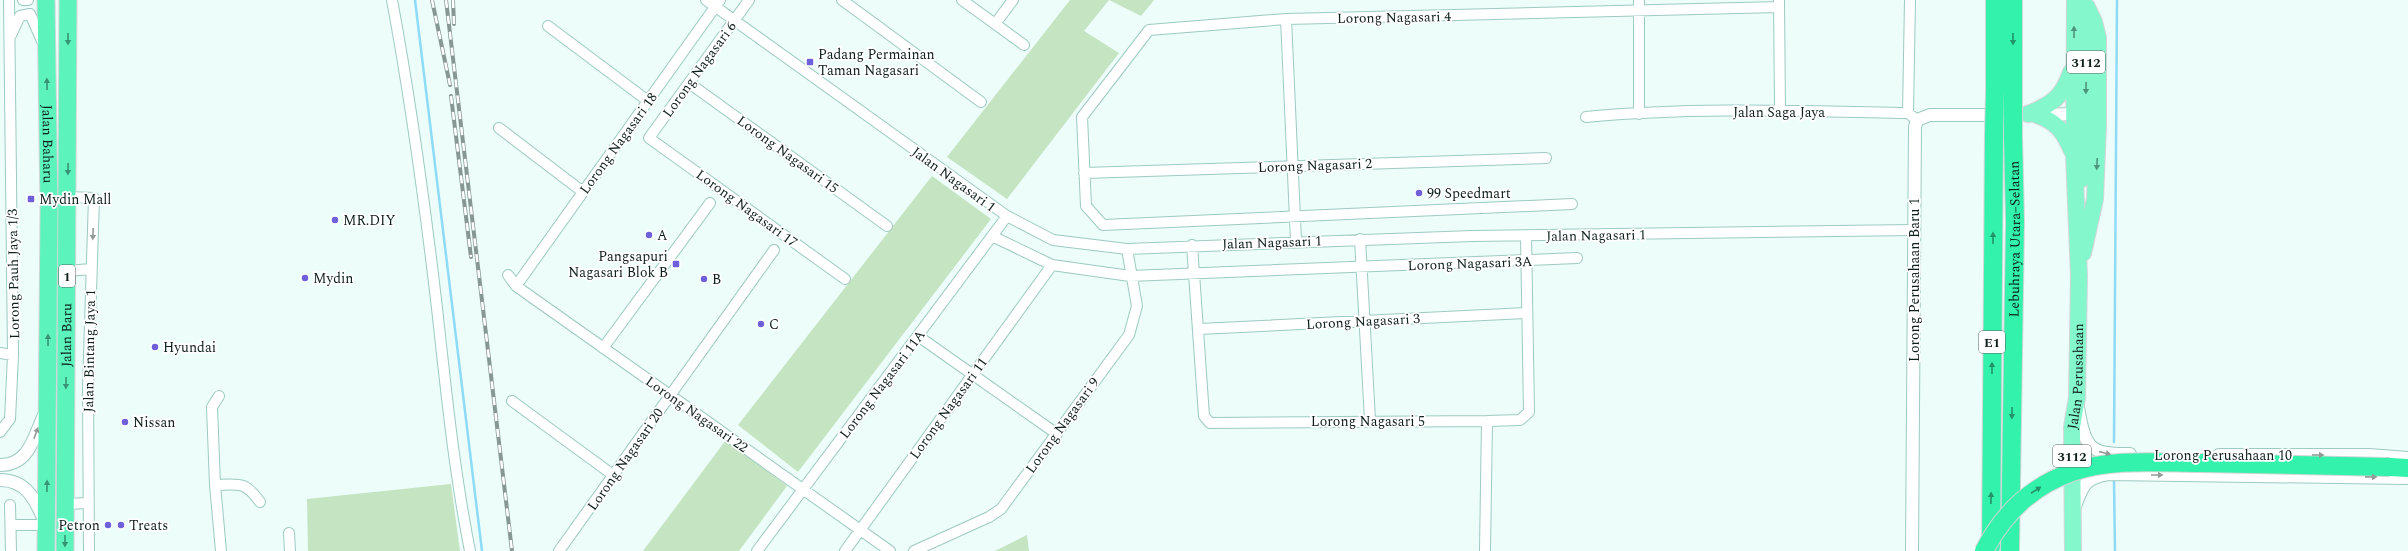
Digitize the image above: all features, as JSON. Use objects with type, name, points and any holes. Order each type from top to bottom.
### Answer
[{"type":"highway","name":"Jalan Baharu","points":[[46,0],[49,195],[48,407]]},
{"type":"highway","name":"Jalan Baru","points":[[65,551],[68,0]]},
{"type":"highway","name":"Lebuhraya Utara–Selatan","points":[[1991,551],[1995,0]]},
{"type":"highway","name":"Lebuhraya Utara–Selatan","points":[[2010,551],[2014,222],[2014,0]]},
{"type":"highway","name":"1","points":[[46,551],[48,407]]},
{"type":"highway","points":[[1984,551],[2001,523],[2031,494],[2072,472],[2100,466],[2160,463],[2408,468]]},
{"type":"main road","name":"Jalan Perusahaan","points":[[2076,226],[2085,157],[2086,119],[2074,64],[2083,2]]},
{"type":"main road","points":[[2079,276],[2094,203],[2086,119],[2098,38],[2094,22],[2083,2]]},
{"type":"main road","points":[[2032,115],[2058,99],[2066,86],[2074,64]]},
{"type":"main road","points":[[2032,115],[2050,119],[2061,128],[2074,154]]},
{"type":"main road","name":"Jalan Perusahaan","points":[[2073,551],[2072,427],[2076,398],[2079,276],[2074,154],[2086,119]]},
{"type":"street","name":"Lorong Pauh Jaya 1/3","points":[[2,431],[10,419],[13,355],[9,0]]},
{"type":"street","points":[[23,0],[28,0]]},
{"type":"street","points":[[392,0],[409,95],[428,234],[454,457],[470,551]]},
{"type":"street","name":"Jalan Nagasari 1","points":[[706,0],[718,3],[734,20],[1006,216],[1053,240],[1127,249],[1360,239],[1914,230]]},
{"type":"street","name":"Lorong Nagasari 6","points":[[649,138],[749,0]]},
{"type":"street","points":[[842,0],[981,102]]},
{"type":"street","points":[[962,0],[1024,45]]},
{"type":"street","points":[[995,24],[1013,0]]},
{"type":"street","points":[[1910,0],[1912,117],[1930,115],[2032,115],[2086,119]]},
{"type":"street","name":"Lorong Nagasari 18","points":[[516,286],[718,3]]},
{"type":"street","points":[[1779,3],[1780,111]]},
{"type":"street","name":"Lorong Nagasari 4","points":[[1084,173],[1082,117],[1149,30],[1286,19],[1639,5],[1779,3]]},
{"type":"street","points":[[1639,5],[1639,114]]},
{"type":"street","points":[[9,42],[20,16],[30,14],[46,52]]},
{"type":"street","points":[[1286,19],[1296,241]]},
{"type":"street","points":[[548,26],[648,101]]},
{"type":"street","name":"Lorong Nagasari 15","points":[[689,83],[887,226]]},
{"type":"street","name":"Jalan Saga Jaya","points":[[1586,117],[1639,114],[1780,111],[1912,117]]},
{"type":"street","name":"Lorong Perusahaan Baru 1","points":[[1912,117],[1915,127],[1912,551]]},
{"type":"street","points":[[500,128],[583,192]]},
{"type":"street","name":"Lorong Nagasari 17","points":[[649,138],[845,279]]},
{"type":"street","name":"Lorong Nagasari 2","points":[[1084,173],[1546,158]]},
{"type":"street","points":[[1084,173],[1086,206],[1103,226],[1572,204]]},
{"type":"street","name":"Jalan Bintang Jaya 1","points":[[68,197],[94,198],[88,387],[89,551]]},
{"type":"street","points":[[603,348],[710,203]]},
{"type":"street","name":"Lorong Nagasari 11A","points":[[757,551],[1006,216]]},
{"type":"street","name":"Jalan Nagasari 1","points":[[992,236],[1052,265],[1130,276],[1362,267]]},
{"type":"street","points":[[1526,236],[1527,313]]},
{"type":"street","points":[[1360,239],[1370,420]]},
{"type":"street","points":[[1192,246],[1198,329]]},
{"type":"street","name":"Lorong Nagasari 9","points":[[914,551],[989,517],[1000,509],[1057,434],[1129,334],[1137,306],[1130,276],[1127,249]]},
{"type":"street","name":"Lorong Nagasari 20","points":[[559,551],[774,250]]},
{"type":"street","name":"Lorong Nagasari 3A","points":[[1362,267],[1577,258]]},
{"type":"street","name":"Lorong Nagasari 11","points":[[845,551],[1052,265]]},
{"type":"street","points":[[67,271],[91,269]]},
{"type":"street","name":"Lorong Nagasari 22","points":[[508,275],[516,286],[890,551]]},
{"type":"street","name":"Lorong Nagasari 3","points":[[1198,329],[1527,313]]},
{"type":"street","name":"Lorong Nagasari 5","points":[[1198,329],[1204,416],[1210,423],[1370,420],[1487,422],[1520,420],[1529,412],[1527,313]]},
{"type":"street","points":[[918,336],[1057,434]]},
{"type":"street","points":[[0,353],[13,355]]},
{"type":"street","points":[[219,396],[212,407],[215,485],[221,551]]},
{"type":"street","name":"Lorong Perusahaan 10","points":[[2076,398],[2087,442],[2095,450],[2105,454],[2369,455],[2408,458]]},
{"type":"street","points":[[512,401],[613,475]]},
{"type":"street","points":[[0,465],[16,462],[27,453],[48,407]]},
{"type":"street","points":[[1485,551],[1487,422]]},
{"type":"street","name":"Lorong Perusahaan 10","points":[[2072,515],[2086,482],[2094,477],[2108,474],[2408,478]]},
{"type":"street","points":[[0,480],[20,484],[27,489],[37,504],[46,525],[11,524]]},
{"type":"street","points":[[215,485],[243,484],[253,492],[260,502]]},
{"type":"street","points":[[65,504],[88,503]]},
{"type":"street","points":[[10,505],[11,551]]},
{"type":"street","points":[[289,534],[290,551]]},
{"type":"green space","points":[[1070,0],[1109,0],[1084,31],[1119,53],[1007,199],[947,157]]},
{"type":"green space","points":[[1109,0],[1154,0],[1141,16]]},
{"type":"green space","points":[[932,176],[991,219],[798,472],[738,425]]},
{"type":"green space","points":[[726,440],[787,486],[739,551],[643,551]]},
{"type":"green space","points":[[451,484],[460,551],[308,551],[307,499]]},
{"type":"green space","points":[[1027,535],[1029,551],[995,551]]},
{"type":"waterway","points":[[415,0],[482,551]]},
{"type":"waterway","points":[[2114,442],[2117,0]]},
{"type":"waterway","points":[[2114,481],[2115,551]]},
{"type":"railway","points":[[432,0],[450,85]]},
{"type":"railway","points":[[446,0],[512,551]]},
{"type":"railway","points":[[453,0],[454,24]]},
{"type":"railway","points":[[451,96],[471,257]]},
{"type":"place","name":"Padang Permainan Taman Nagasari","points":[[810,62]]},
{"type":"place","name":"99 Speedmart","points":[[1419,193]]},
{"type":"place","name":"Mydin Mall","points":[[31,199]]},
{"type":"place","name":"MR.DIY","points":[[335,220]]},
{"type":"place","name":"A","points":[[649,235]]},
{"type":"place","name":"Pangsapuri Nagasari Blok B","points":[[676,264]]},
{"type":"place","name":"Mydin","points":[[305,278]]},
{"type":"place","name":"B","points":[[704,279]]},
{"type":"place","name":"C","points":[[761,324]]},
{"type":"place","name":"Hyundai","points":[[155,347]]},
{"type":"place","name":"Nissan","points":[[125,422]]},
{"type":"place","name":"Petron","points":[[108,525]]},
{"type":"place","name":"Treats","points":[[121,525]]}]
